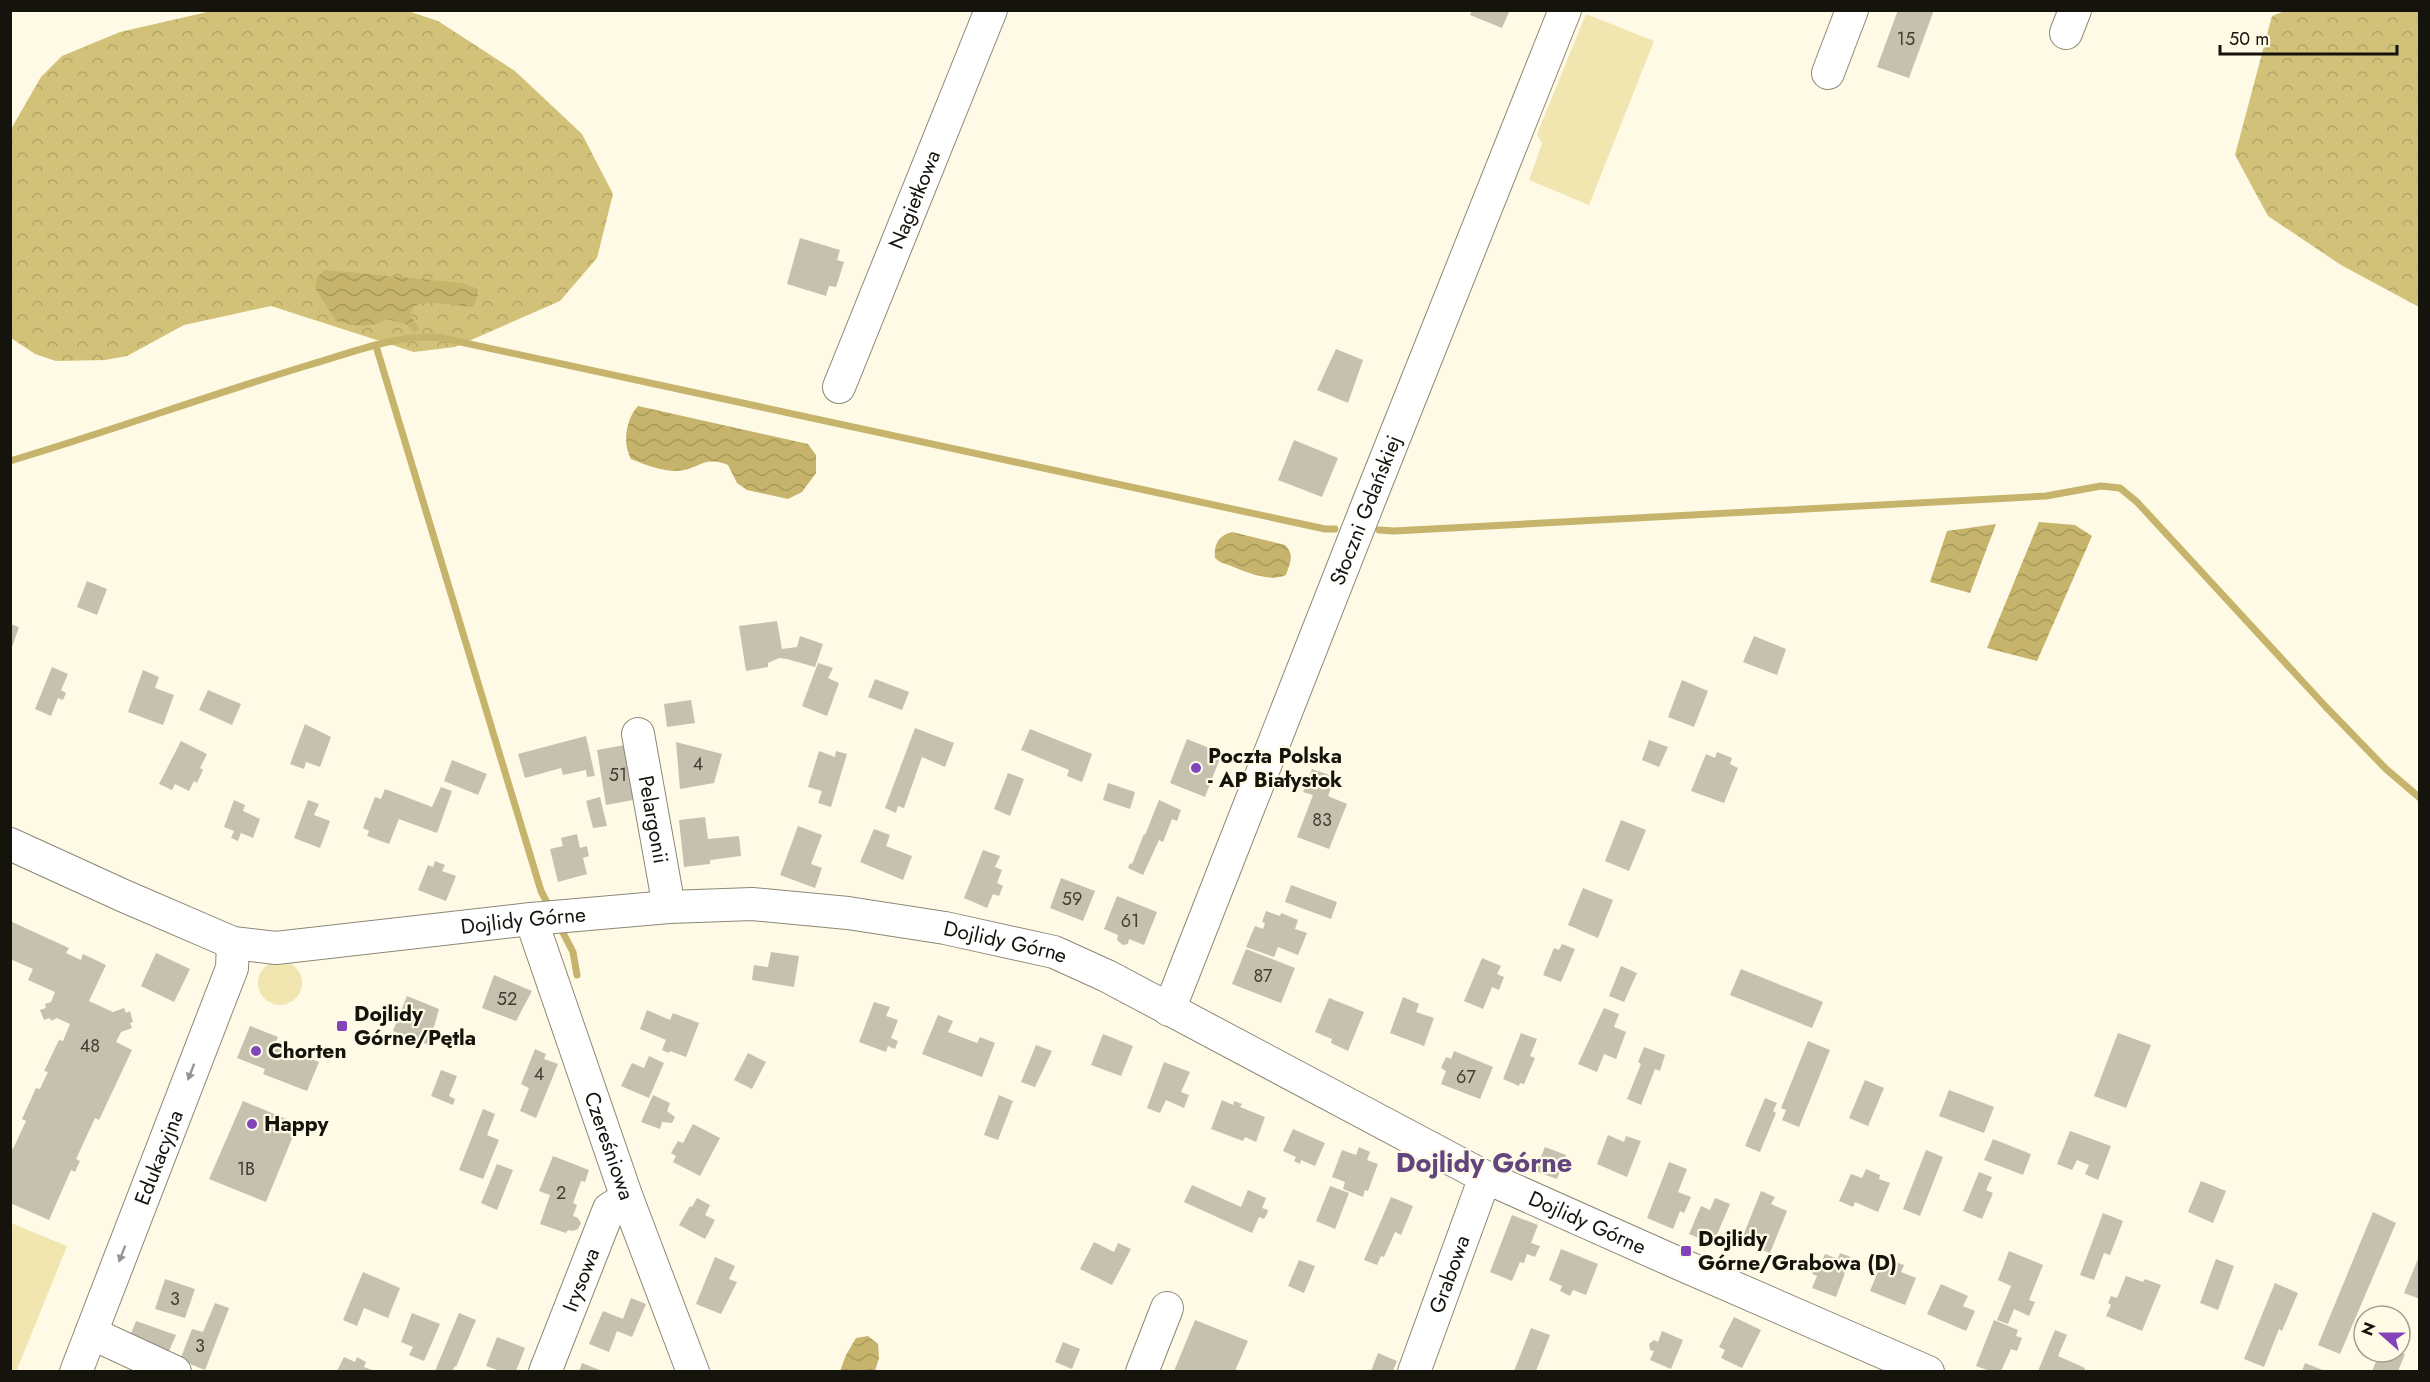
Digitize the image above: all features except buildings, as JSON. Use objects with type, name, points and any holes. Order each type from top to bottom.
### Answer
[{"type":"street","name":"Nagietkowa","points":[[839,387],[991,10]]},
{"type":"street","name":"Stoczni Gdańskiej","points":[[1169,1010],[1565,10]]},
{"type":"street","points":[[1828,73],[1852,10]]},
{"type":"street","name":"Pelargonii","points":[[638,734],[669,907]]},
{"type":"street","name":"Dojlidy Górne","points":[[10,844],[232,943],[276,948],[531,919],[669,907],[752,904],[848,914],[945,928],[1054,952],[1107,976],[1485,1177],[1928,1371]]},
{"type":"street","name":"Czereśniowa","points":[[531,919],[627,1198],[693,1371]]},
{"type":"street","name":"Edukacyjna","points":[[76,1371],[232,968],[232,943]]},
{"type":"street","name":"Grabowa","points":[[1414,1371],[1485,1177]]},
{"type":"street","name":"Irysowa","points":[[545,1371],[609,1209],[627,1198]]},
{"type":"street","points":[[1142,1371],[1167,1308]]},
{"type":"street","points":[[92,1333],[175,1371]]},
{"type":"shaded area","points":[[1586,14],[1654,41],[1589,205],[1529,180],[1542,144],[1537,134]]},
{"type":"shaded area","points":[[280,961],[295,968],[302,983],[295,998],[280,1005],[265,998],[258,983],[265,968]]},
{"type":"shaded area","points":[[11,1223],[67,1246],[16,1372],[10,1371]]},
{"type":"green space","points":[[216,10],[405,10],[438,21],[515,71],[582,134],[613,194],[597,258],[560,301],[455,347],[414,352],[271,306],[184,325],[127,356],[105,360],[56,361],[35,354],[11,338],[11,129],[41,77],[62,56],[120,32]]},
{"type":"green space","points":[[2287,10],[2419,11],[2419,307],[2341,265],[2268,216],[2235,155],[2272,16]]},
{"type":"water","points":[[325,270],[463,283],[475,288],[478,295],[473,307],[427,302],[414,306],[410,314],[419,330],[414,332],[406,324],[387,319],[362,326],[336,321],[315,288],[317,277]]},
{"type":"water","points":[[638,406],[808,444],[816,455],[816,473],[802,492],[788,499],[747,490],[737,483],[728,465],[720,462],[707,462],[684,470],[671,471],[631,459],[626,439],[627,431],[628,424]]},
{"type":"water","points":[[2039,522],[2075,525],[2092,536],[2037,661],[1987,648]]},
{"type":"water","points":[[1996,524],[1970,593],[1930,582],[1947,531]]},
{"type":"water","points":[[1232,532],[1285,545],[1291,556],[1286,575],[1270,578],[1220,562],[1215,558],[1216,545],[1220,538]]},
{"type":"water","points":[[868,1336],[878,1344],[879,1358],[875,1371],[840,1371],[856,1338]]},
{"type":"waterway","points":[[10,461],[375,345],[425,337],[442,338],[1325,529],[1335,529]]},
{"type":"waterway","points":[[376,346],[541,891],[551,910]]},
{"type":"waterway","points":[[1379,530],[2046,496],[2101,486],[2120,488],[2137,502],[2326,707],[2386,769],[2420,798]]},
{"type":"waterway","points":[[559,925],[573,952],[577,975]]},
{"type":"place","name":"Poczta Polska - AP Białystok","points":[[1196,768]]},
{"type":"place","name":"Dojlidy Górne/Pętla","points":[[342,1026]]},
{"type":"place","name":"Chorten","points":[[256,1051]]},
{"type":"place","name":"Happy","points":[[252,1124]]},
{"type":"place","name":"Dojlidy Górne/Grabowa (D)","points":[[1686,1251]]},
{"type":"district","name":"Dojlidy Górne","points":[[1484,1162]]}]
